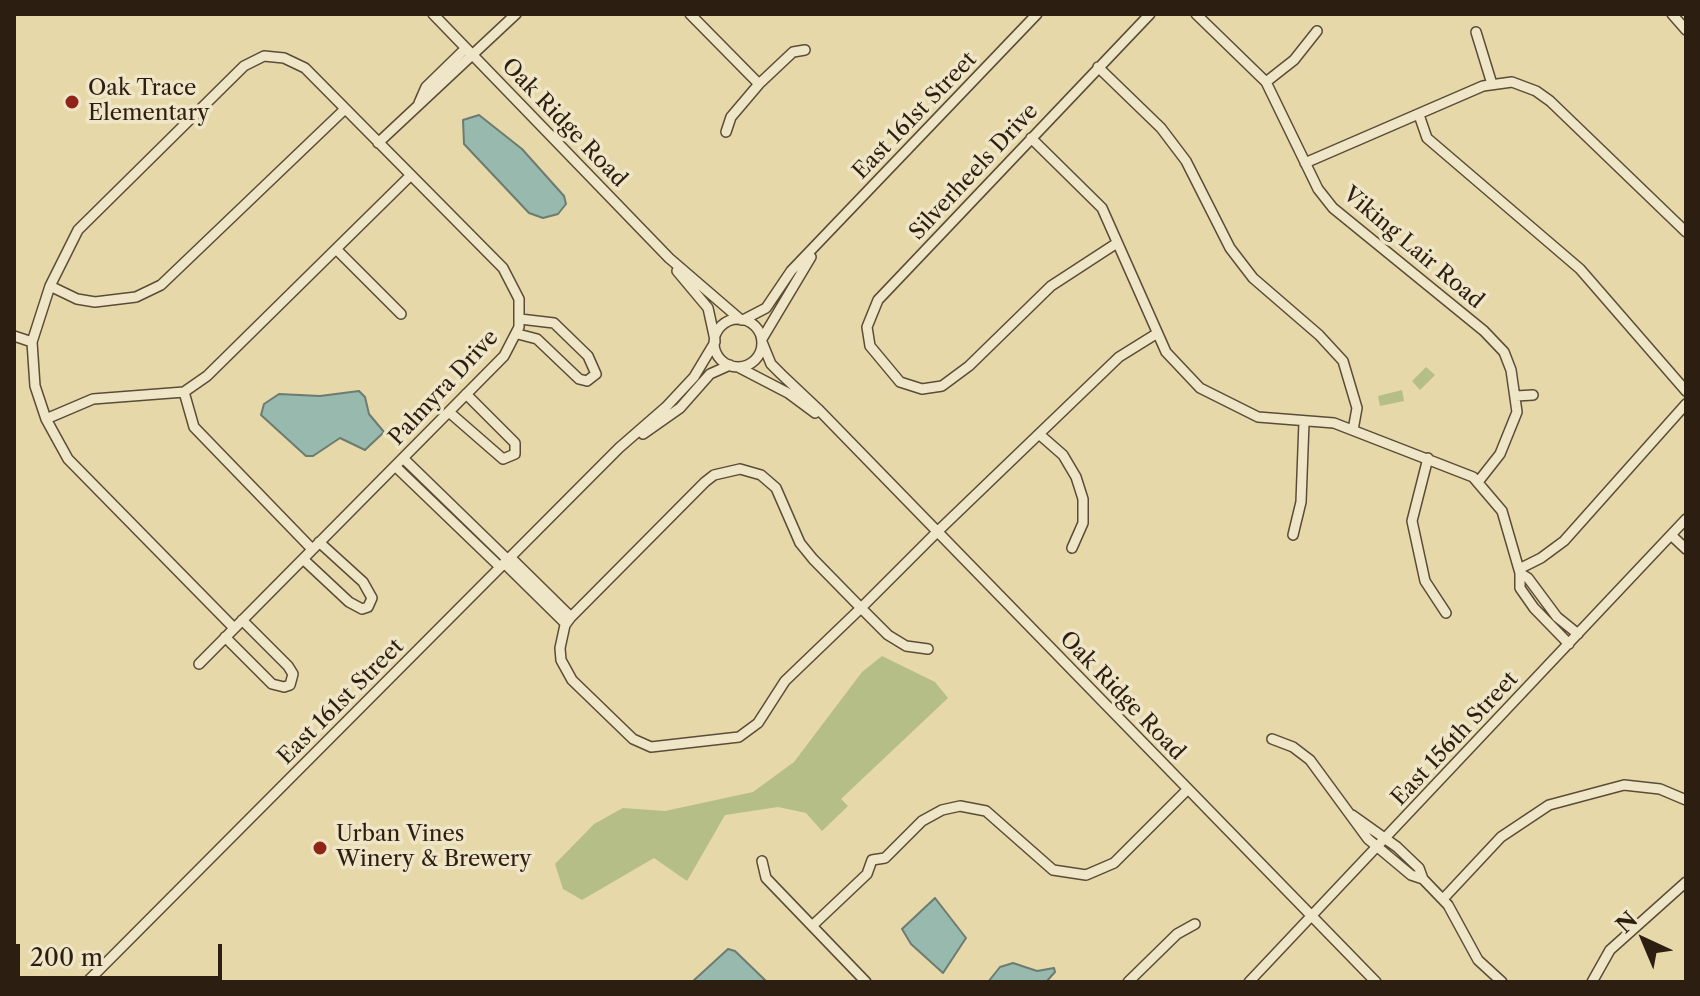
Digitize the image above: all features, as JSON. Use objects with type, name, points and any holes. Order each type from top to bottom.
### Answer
[{"type":"street","name":"Oak Ridge Road","points":[[433,14],[669,258],[742,320]]},
{"type":"street","points":[[378,143],[470,52],[516,14]]},
{"type":"street","points":[[690,14],[759,84]]},
{"type":"street","name":"East 161st Street","points":[[742,320],[766,308],[791,271],[1037,14]]},
{"type":"street","name":"Silverheels Drive","points":[[1117,243],[1070,271],[969,366],[942,386],[912,387],[886,368],[867,337],[872,309],[1150,14]]},
{"type":"street","name":"Viking Lair Road","points":[[1196,14],[1266,82],[1318,189],[1348,224],[1504,352],[1516,396],[1514,428],[1500,454],[1478,482]]},
{"type":"street","points":[[1672,14],[1686,29]]},
{"type":"street","points":[[1266,82],[1294,60],[1317,31]]},
{"type":"street","points":[[1476,32],[1492,84]]},
{"type":"street","points":[[726,132],[731,117],[759,84],[793,52],[805,50]]},
{"type":"street","name":"Palmyra Drive","points":[[50,286],[78,230],[244,66],[264,56],[284,58],[305,68],[503,268],[517,293],[518,334],[504,356],[199,664]]},
{"type":"street","points":[[1098,67],[1161,128],[1186,161],[1230,248],[1253,278],[1319,335],[1343,361],[1357,408],[1353,430]]},
{"type":"street","points":[[1305,163],[1492,84],[1512,82],[1536,91],[1686,232]]},
{"type":"street","points":[[225,637],[272,684],[290,685],[293,674],[288,666],[238,624],[68,459],[46,419],[35,386],[32,342],[50,286],[77,299],[95,302],[136,297],[161,285],[345,109]]},
{"type":"street","points":[[1419,115],[1427,138],[1580,269],[1686,391]]},
{"type":"street","points":[[1031,138],[1102,208],[1156,334],[1180,368],[1200,388],[1225,404],[1258,417],[1334,423],[1428,458],[1478,482],[1502,511],[1520,571],[1520,588],[1534,608],[1569,644]]},
{"type":"street","points":[[46,419],[93,399],[184,392],[207,376],[410,176]]},
{"type":"street","name":"East 161st Street","points":[[762,341],[819,244]]},
{"type":"street","points":[[336,249],[401,314]]},
{"type":"street","name":"Oak Ridge Road","points":[[669,258],[708,308],[715,342]]},
{"type":"street","points":[[518,334],[537,339],[579,379],[587,381],[596,374],[588,356],[554,323],[520,319]]},
{"type":"street","points":[[742,320],[757,328],[762,341],[758,357],[734,366],[718,356],[715,342],[721,326],[742,320]]},
{"type":"street","points":[[928,649],[906,646],[888,635],[861,608],[800,543],[776,488],[761,475],[740,469],[714,475],[705,482],[569,620],[560,648],[565,670],[633,739],[651,747],[739,737],[758,723],[785,681],[861,608],[937,532],[1119,357],[1156,334]]},
{"type":"street","points":[[14,336],[32,342]]},
{"type":"street","name":"Oak Ridge Road","points":[[762,341],[771,364],[1376,982]]},
{"type":"street","name":"East 161st Street","points":[[87,982],[619,448],[694,377],[715,342]]},
{"type":"street","name":"Oak Ridge Road","points":[[734,366],[788,393],[842,435]]},
{"type":"street","name":"East 161st Street","points":[[619,448],[680,408],[710,374],[734,366]]},
{"type":"street","points":[[184,392],[194,427],[316,545],[363,582],[372,598],[368,607],[362,609],[349,602],[303,559]]},
{"type":"street","points":[[449,412],[503,459],[515,454],[515,443],[466,394]]},
{"type":"street","points":[[1516,396],[1533,395]]},
{"type":"street","points":[[1520,571],[1564,541],[1686,404]]},
{"type":"street","points":[[1293,535],[1301,502],[1304,422]]},
{"type":"street","points":[[1039,434],[1063,455],[1076,477],[1083,499],[1083,523],[1072,548]]},
{"type":"street","points":[[403,458],[505,562]]},
{"type":"street","points":[[1428,458],[1415,505],[1414,532],[1425,581],[1446,613]]},
{"type":"street","points":[[395,466],[569,620]]},
{"type":"street","points":[[1680,529],[1686,549]]},
{"type":"street","name":"East 156th Street","points":[[1249,982],[1680,529]]},
{"type":"street","points":[[1520,571],[1557,617],[1578,634]]},
{"type":"street","points":[[1272,739],[1293,747],[1310,760],[1352,815],[1356,825],[1411,875],[1423,879]]},
{"type":"street","points":[[1443,899],[1501,837],[1549,805],[1624,785],[1660,789],[1686,800]]},
{"type":"street","points":[[812,926],[867,874],[872,860],[885,858],[928,817],[960,806],[993,815],[1053,870],[1086,875],[1114,863],[1188,789]]},
{"type":"street","points":[[1352,815],[1419,868],[1423,879],[1443,899],[1478,960],[1502,982]]},
{"type":"street","points":[[762,861],[766,878],[866,982]]},
{"type":"street","points":[[1592,982],[1610,950],[1686,882]]},
{"type":"street","points":[[1128,982],[1177,934],[1195,924]]},
{"type":"street","points":[[1257,974],[1265,982]]},
{"type":"green space","points":[[1426,367],[1435,375],[1420,390],[1412,381]]},
{"type":"green space","points":[[1402,390],[1404,401],[1380,406],[1378,396]]},
{"type":"green space","points":[[882,656],[935,682],[948,698],[841,799],[848,806],[822,831],[806,813],[778,807],[725,815],[687,881],[654,858],[582,900],[563,889],[555,864],[594,824],[623,808],[665,811],[753,792],[794,762],[862,672]]},
{"type":"water","points":[[479,115],[522,149],[564,196],[566,204],[558,214],[543,218],[529,213],[464,144],[463,120]]},
{"type":"water","points":[[359,391],[365,397],[369,414],[384,432],[365,450],[340,438],[313,456],[306,456],[261,415],[264,404],[279,394],[320,396]]},
{"type":"water","points":[[935,898],[966,938],[943,973],[911,944],[902,929]]},
{"type":"water","points":[[728,949],[735,951],[767,982],[692,982]]},
{"type":"water","points":[[1013,963],[1037,971],[1054,968],[1055,972],[1046,982],[988,982],[1000,967]]},
{"type":"place","name":"Oak Trace Elementary","points":[[72,102]]},
{"type":"place","name":"Urban Vines Winery & Brewery","points":[[320,848]]}]
